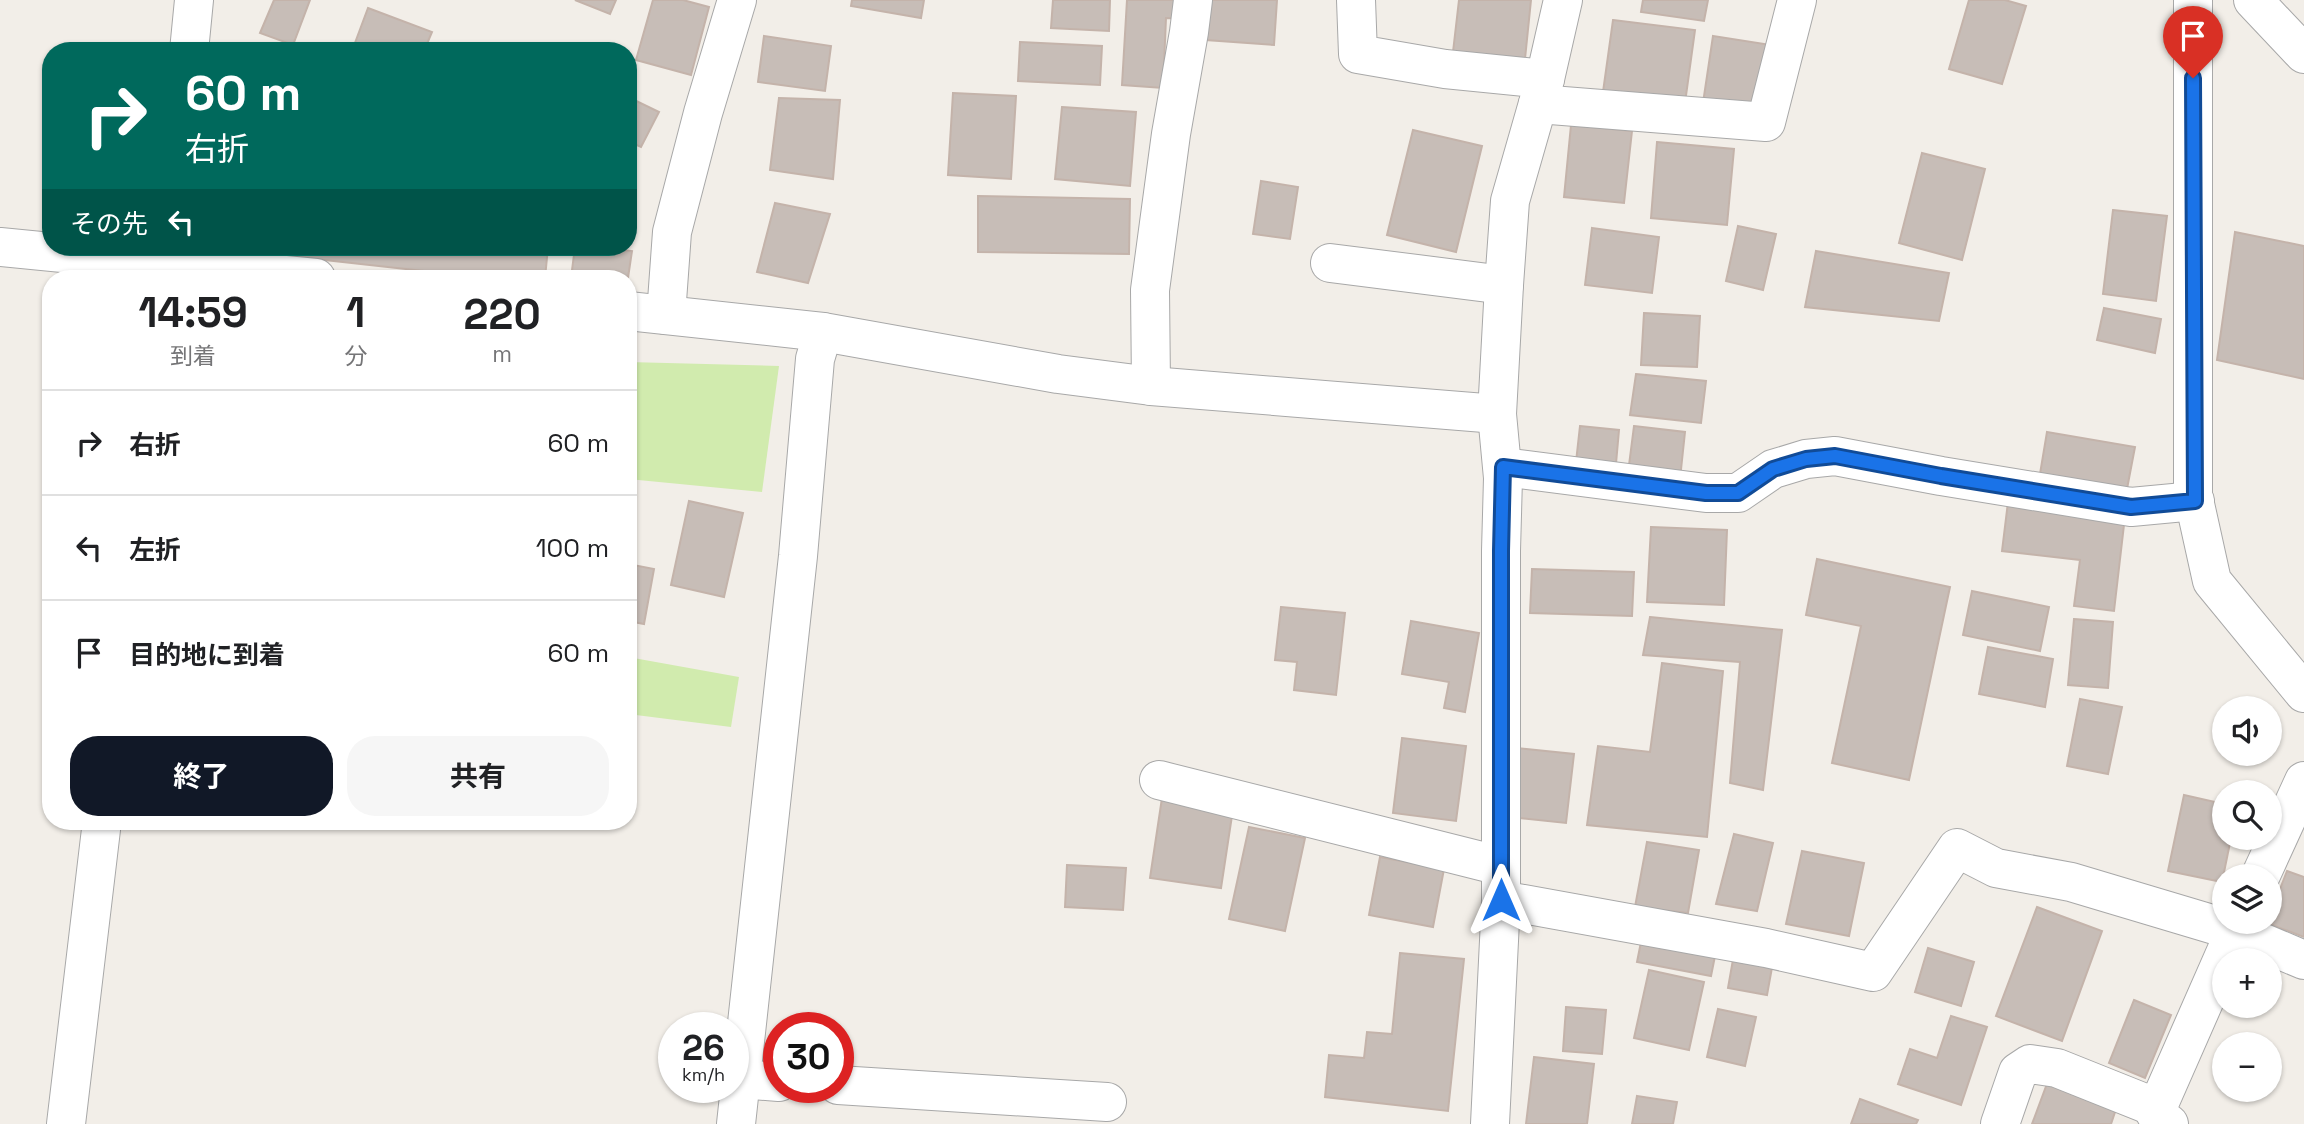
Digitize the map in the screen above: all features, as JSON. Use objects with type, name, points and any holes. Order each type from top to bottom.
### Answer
[{"type":"street","points":[[190,42],[194,0]]},
{"type":"street","points":[[666,315],[672,232],[703,113],[737,0]]},
{"type":"street","points":[[1151,386],[1150,290],[1171,134],[1193,0]]},
{"type":"street","points":[[1356,0],[1358,54],[1445,69],[1541,92],[1766,122],[1797,0]]},
{"type":"street","points":[[1490,1124],[1501,883],[1503,467],[1497,414],[1504,285],[1510,201],[1541,92],[1563,0]]},
{"type":"street","points":[[2193,0],[2195,501],[2213,581],[2304,693]]},
{"type":"street","points":[[2253,0],[2304,54]]},
{"type":"street","points":[[0,247],[42,251]]},
{"type":"street","points":[[99,256],[240,270]]},
{"type":"street","points":[[1330,263],[1504,285]]},
{"type":"street","points":[[637,312],[823,332],[1058,374],[1151,386],[1497,414]]},
{"type":"street","points":[[748,1012],[799,556],[815,359],[823,332]]},
{"type":"street","points":[[1503,467],[1706,493],[1738,493],[1773,469],[1806,459],[1835,456],[2131,507],[2195,501]]},
{"type":"street","points":[[1159,780],[1501,883],[1873,972],[1957,848],[1996,868],[2070,882],[2212,920]]},
{"type":"street","points":[[2266,864],[2304,781]]},
{"type":"street","points":[[66,1124],[102,830]]},
{"type":"street","points":[[2000,1124],[2018,1072],[2030,1064],[2057,1068],[2158,1117],[2234,934]]},
{"type":"street","points":[[2251,934],[2304,960]]},
{"type":"street","points":[[854,1086],[1107,1102]]},
{"type":"street","points":[[736,1124],[738,1103]]},
{"type":"green space","points":[[637,362],[779,366],[762,492],[637,480]]},
{"type":"green space","points":[[637,659],[739,677],[731,727],[637,715]]},
{"type":"building","points":[[274,0],[310,0],[294,42],[285,42],[260,33]]},
{"type":"building","points":[[575,0],[616,0],[610,14]]},
{"type":"building","points":[[653,0],[683,0],[709,7],[691,75],[637,60]]},
{"type":"building","points":[[852,0],[924,0],[921,18],[851,6]]},
{"type":"building","points":[[1053,0],[1110,0],[1109,31],[1051,28]]},
{"type":"building","points":[[1127,0],[1185,0],[1184,19],[1166,18],[1163,88],[1122,85]]},
{"type":"building","points":[[1209,0],[1277,0],[1274,45],[1206,40]]},
{"type":"building","points":[[1459,0],[1531,0],[1525,59],[1453,52]]},
{"type":"building","points":[[1643,0],[1708,0],[1704,21],[1641,12]]},
{"type":"building","points":[[1969,0],[2005,0],[2026,6],[2002,84],[1949,69]]},
{"type":"building","points":[[368,8],[432,32],[428,42],[355,42]]},
{"type":"building","points":[[1613,20],[1695,30],[1685,103],[1603,92]]},
{"type":"building","points":[[764,36],[831,46],[825,91],[758,82]]},
{"type":"building","points":[[1713,36],[1771,45],[1762,113],[1703,103]]},
{"type":"building","points":[[1020,42],[1102,46],[1100,85],[1018,81]]},
{"type":"building","points":[[953,93],[1016,96],[1011,179],[948,175]]},
{"type":"building","points":[[779,98],[840,100],[833,179],[770,170]]},
{"type":"building","points":[[637,101],[659,112],[641,147],[637,145]]},
{"type":"building","points":[[1062,107],[1136,112],[1130,186],[1055,179]]},
{"type":"building","points":[[1571,125],[1632,131],[1624,203],[1564,197]]},
{"type":"building","points":[[1413,130],[1482,146],[1456,252],[1387,235]]},
{"type":"building","points":[[1657,142],[1734,149],[1727,225],[1651,218]]},
{"type":"building","points":[[1922,153],[1985,169],[1962,260],[1899,243]]},
{"type":"building","points":[[1261,181],[1298,187],[1290,239],[1253,234]]},
{"type":"building","points":[[978,196],[1130,199],[1129,254],[978,252]]},
{"type":"building","points":[[775,203],[830,214],[808,283],[757,272]]},
{"type":"building","points":[[2113,210],[2167,216],[2156,301],[2103,294]]},
{"type":"building","points":[[1738,226],[1776,234],[1763,290],[1726,281]]},
{"type":"building","points":[[1592,228],[1659,237],[1652,293],[1585,285]]},
{"type":"building","points":[[2235,232],[2304,246],[2304,379],[2217,360]]},
{"type":"building","points":[[1816,251],[1949,273],[1939,321],[1805,307]]},
{"type":"building","points":[[288,256],[547,256],[546,270],[415,270]]},
{"type":"building","points":[[574,256],[631,256],[629,270],[572,270]]},
{"type":"building","points":[[2104,308],[2161,319],[2155,353],[2097,340]]},
{"type":"building","points":[[1644,313],[1700,316],[1697,367],[1641,365]]},
{"type":"building","points":[[1636,374],[1706,381],[1701,423],[1630,415]]},
{"type":"building","points":[[1580,426],[1619,430],[1615,475],[1575,471]]},
{"type":"building","points":[[1634,426],[1685,432],[1680,479],[1628,473]]},
{"type":"building","points":[[2047,432],[2135,447],[2126,494],[2039,480]]},
{"type":"building","points":[[689,501],[743,513],[724,597],[671,585]]},
{"type":"building","points":[[2008,502],[2125,516],[2114,611],[2074,606],[2080,560],[2002,551]]},
{"type":"building","points":[[1651,527],[1727,530],[1724,605],[1647,602]]},
{"type":"building","points":[[1817,559],[1950,587],[1909,780],[1832,763],[1861,626],[1806,615]]},
{"type":"building","points":[[637,566],[654,569],[644,624],[637,623]]},
{"type":"building","points":[[1532,569],[1634,572],[1632,616],[1530,613]]},
{"type":"building","points":[[1972,591],[2049,607],[2040,651],[1963,635]]},
{"type":"building","points":[[1281,607],[1345,613],[1336,695],[1294,690],[1297,662],[1275,660]]},
{"type":"building","points":[[1650,617],[1782,630],[1763,790],[1730,783],[1740,662],[1643,655]]},
{"type":"building","points":[[2074,619],[2113,622],[2108,688],[2068,685]]},
{"type":"building","points":[[1411,621],[1479,633],[1465,712],[1444,708],[1449,682],[1402,674]]},
{"type":"building","points":[[1988,647],[2053,659],[2045,707],[1979,694]]},
{"type":"building","points":[[1662,663],[1723,671],[1707,837],[1587,825],[1598,746],[1650,752]]},
{"type":"building","points":[[2080,699],[2122,707],[2108,774],[2067,766]]},
{"type":"building","points":[[1402,738],[1466,746],[1456,821],[1393,813]]},
{"type":"building","points":[[1517,748],[1574,754],[1566,823],[1510,817]]},
{"type":"building","points":[[2184,795],[2212,801],[2212,850],[2229,850],[2226,864],[2212,864],[2212,880],[2168,871]]},
{"type":"building","points":[[1162,798],[1233,809],[1221,888],[1150,878]]},
{"type":"building","points":[[1249,827],[1305,838],[1285,931],[1229,919]]},
{"type":"building","points":[[1734,834],[1773,843],[1757,911],[1716,904]]},
{"type":"building","points":[[1647,842],[1699,850],[1688,913],[1635,907]]},
{"type":"building","points":[[1802,851],[1864,863],[1849,936],[1786,924]]},
{"type":"building","points":[[1380,857],[1444,869],[1433,927],[1369,915]]},
{"type":"building","points":[[1067,865],[1126,868],[1123,910],[1065,907]]},
{"type":"building","points":[[2287,871],[2304,877],[2304,937],[2282,929],[2282,884]]},
{"type":"building","points":[[2037,907],[2102,931],[2062,1041],[1996,1016]]},
{"type":"building","points":[[1643,932],[1717,946],[1711,976],[1637,962]]},
{"type":"building","points":[[1928,948],[1974,962],[1961,1006],[1915,992]]},
{"type":"building","points":[[1400,953],[1464,959],[1448,1111],[1325,1097],[1329,1055],[1364,1058],[1367,1032],[1392,1034]]},
{"type":"building","points":[[1734,954],[1773,962],[1767,995],[1728,988]]},
{"type":"building","points":[[1649,970],[1704,982],[1689,1050],[1634,1038]]},
{"type":"building","points":[[2134,1000],[2171,1015],[2145,1078],[2109,1063]]},
{"type":"building","points":[[1566,1007],[1606,1010],[1602,1054],[1563,1051]]},
{"type":"building","points":[[1718,1009],[1756,1017],[1745,1066],[1707,1057]]},
{"type":"building","points":[[1951,1016],[1987,1027],[1961,1105],[1898,1084],[1910,1049],[1937,1058]]},
{"type":"building","points":[[1534,1057],[1594,1064],[1587,1124],[1526,1124]]},
{"type":"building","points":[[2048,1081],[2117,1106],[2111,1124],[2032,1124]]},
{"type":"building","points":[[1637,1096],[1677,1102],[1673,1124],[1632,1124]]},
{"type":"building","points":[[1860,1099],[1918,1120],[1916,1124],[1851,1124]]},
{"type":"route","points":[[1501,900],[1503,467],[1706,493],[1738,493],[1773,469],[1806,459],[1835,456],[2131,507],[2195,501],[2193,78]]}]
